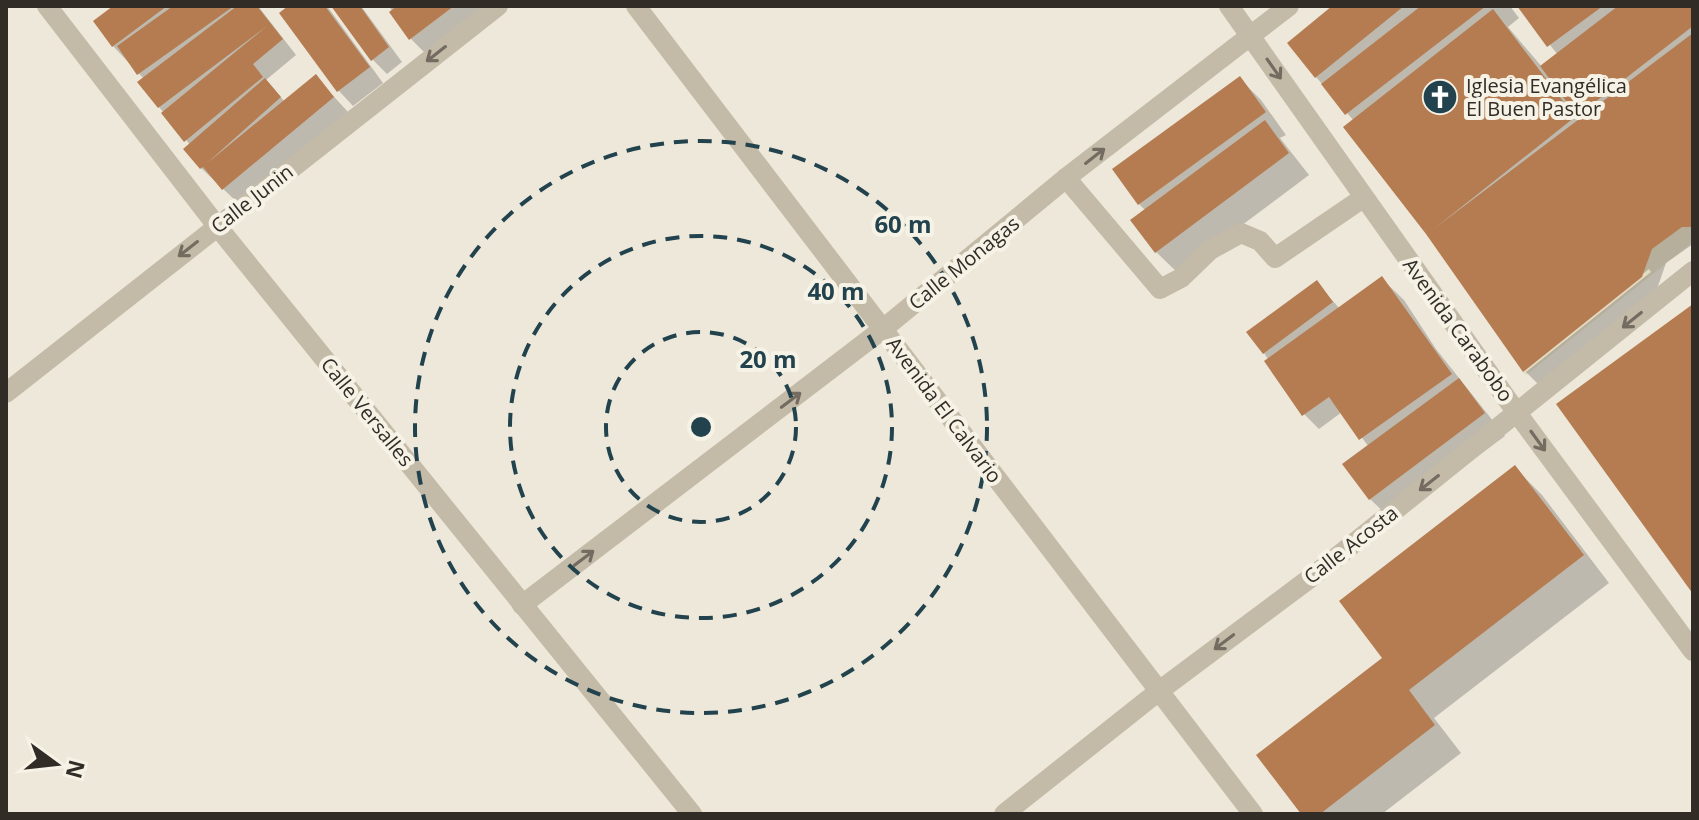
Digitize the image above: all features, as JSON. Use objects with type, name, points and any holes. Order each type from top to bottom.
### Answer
[{"type":"street","name":"Calle Versalles","points":[[47,6],[217,226],[692,814]]},
{"type":"street","name":"Calle Junin","points":[[6,393],[498,6]]},
{"type":"street","name":"Avenida El Calvario","points":[[636,6],[1253,814]]},
{"type":"street","name":"Avenida Carabobo","points":[[1229,6],[1517,413],[1693,651]]},
{"type":"street","name":"Calle Monagas","points":[[522,605],[883,329],[1066,178],[1289,6]]},
{"type":"street","points":[[1066,178],[1160,289],[1181,278],[1210,250],[1241,233],[1260,241],[1275,258],[1363,198]]},
{"type":"street","name":"Calle Acosta","points":[[1004,814],[1159,691],[1313,576],[1693,271]]},
{"type":"shaded area","points":[[1682,227],[1693,227],[1693,242],[1526,375],[1523,372],[1642,277],[1652,249]]},
{"type":"building","points":[[113,6],[167,6],[112,47],[93,21]]},
{"type":"building","points":[[173,6],[234,6],[137,75],[117,46]]},
{"type":"building","points":[[237,6],[257,6],[283,39],[253,64],[263,77],[184,142],[161,113],[267,26],[158,108],[137,82]]},
{"type":"building","points":[[288,6],[325,6],[370,67],[337,92],[279,13]]},
{"type":"building","points":[[331,6],[360,6],[389,47],[371,61]]},
{"type":"building","points":[[397,6],[454,6],[409,40],[389,12]]},
{"type":"building","points":[[1332,6],[1404,6],[1315,78],[1287,43]]},
{"type":"building","points":[[1421,6],[1486,6],[1345,115],[1321,84]]},
{"type":"building","points":[[1517,6],[1603,6],[1547,47]]},
{"type":"building","points":[[1618,6],[1693,6],[1693,26],[1577,116],[1540,66]]},
{"type":"building","points":[[1493,9],[1575,117],[1435,228],[1693,33],[1693,227],[1682,227],[1652,249],[1642,277],[1523,372],[1426,234],[1343,127]]},
{"type":"building","points":[[316,74],[334,97],[222,190],[183,149],[265,78],[281,97],[206,164]]},
{"type":"building","points":[[1240,76],[1266,112],[1138,205],[1112,169]]},
{"type":"building","points":[[1265,120],[1289,153],[1155,253],[1130,220]]},
{"type":"building","points":[[1382,276],[1452,374],[1359,440],[1329,397],[1302,416],[1264,361]]},
{"type":"building","points":[[1317,280],[1333,302],[1263,354],[1246,332]]},
{"type":"building","points":[[1693,304],[1693,594],[1556,404]]},
{"type":"building","points":[[1459,378],[1485,413],[1369,500],[1342,464]]},
{"type":"building","points":[[1515,465],[1584,555],[1409,690],[1435,725],[1320,814],[1301,814],[1256,755],[1382,658],[1339,601]]},
{"type":"place","name":"Iglesia Evangélica El Buen Pastor","points":[[1440,97]]}]
